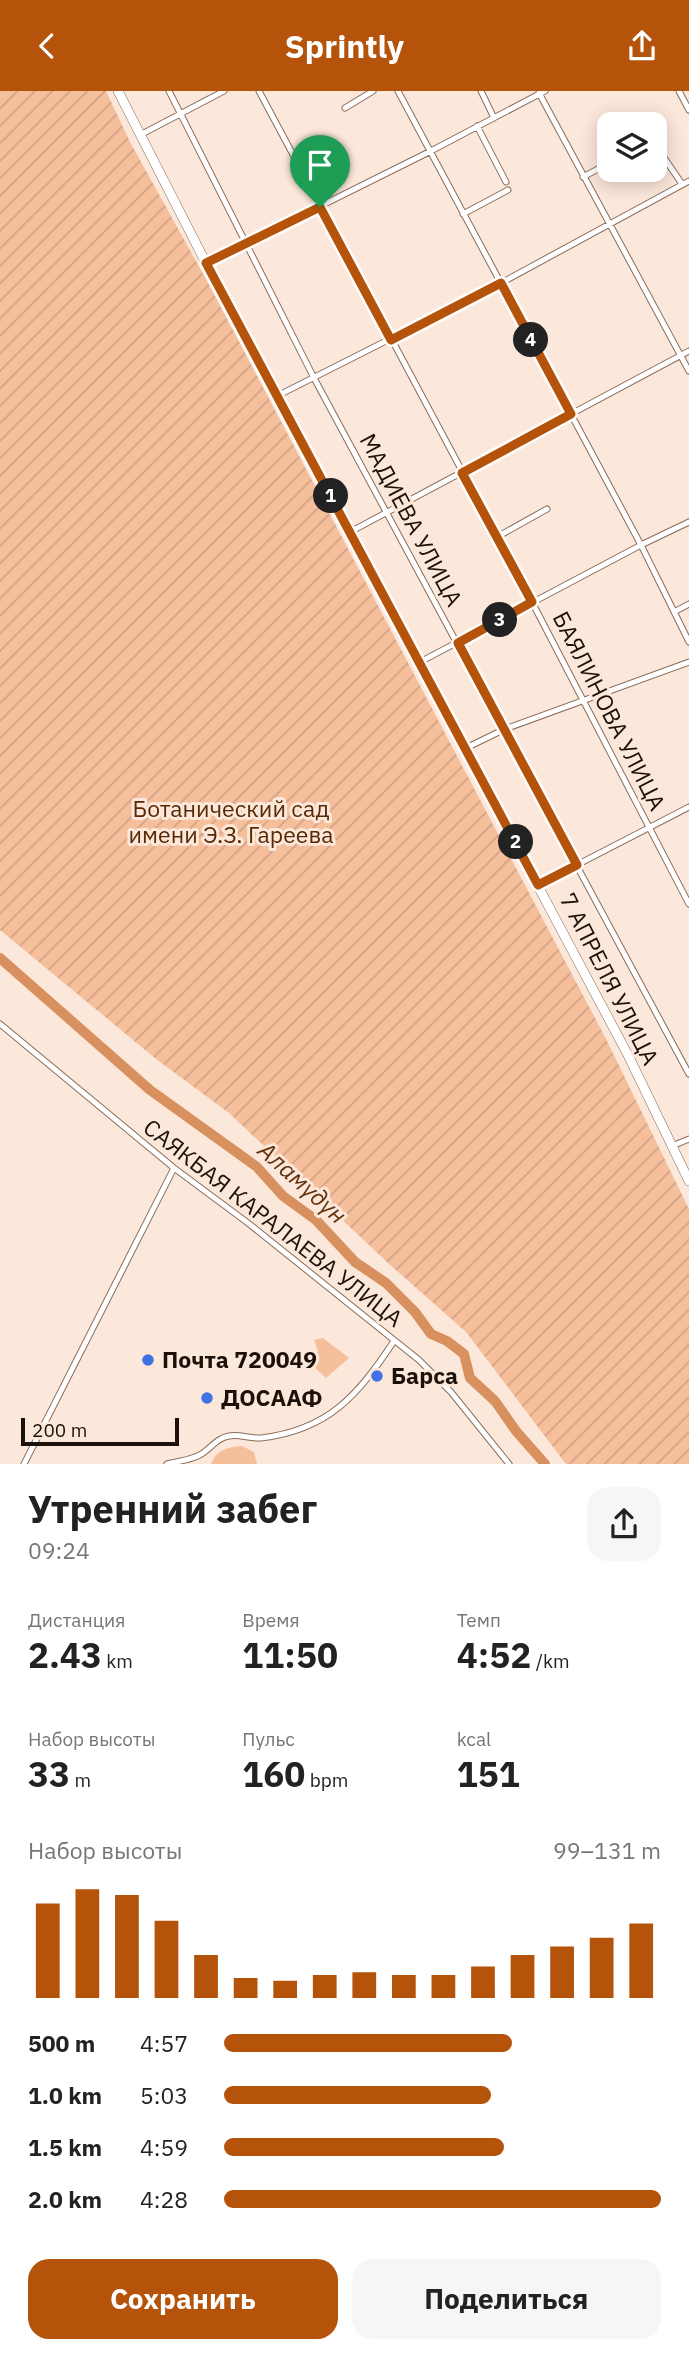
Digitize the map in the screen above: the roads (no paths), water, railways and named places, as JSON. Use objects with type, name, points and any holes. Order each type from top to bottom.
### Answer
[{"type":"main road","name":"7 АПРЕЛЯ УЛИЦА","points":[[118,91],[206,263],[628,1055],[689,1181]]},
{"type":"street","name":"МАДИЕВА УЛИЦА","points":[[169,91],[314,378],[689,1074]]},
{"type":"street","points":[[139,135],[225,91]]},
{"type":"street","name":"БАЯЛИНОВА УЛИЦА","points":[[258,91],[532,602],[686,893],[689,904]]},
{"type":"street","points":[[345,108],[373,91]]},
{"type":"street","points":[[398,91],[571,414],[689,642]]},
{"type":"street","points":[[481,91],[494,118]]},
{"type":"street","points":[[679,91],[689,110]]},
{"type":"street","points":[[206,263],[429,152],[541,92],[583,177],[689,371]]},
{"type":"street","points":[[477,126],[506,182]]},
{"type":"street","points":[[667,162],[682,184]]},
{"type":"street","points":[[583,177],[597,169]]},
{"type":"street","points":[[277,397],[501,283],[689,181]]},
{"type":"street","points":[[463,214],[508,190]]},
{"type":"street","points":[[350,532],[689,351]]},
{"type":"street","points":[[497,537],[547,509]]},
{"type":"street","points":[[420,662],[689,521]]},
{"type":"street","points":[[674,612],[689,604]]},
{"type":"street","points":[[466,748],[505,729],[689,662]]},
{"type":"street","points":[[538,885],[689,807]]},
{"type":"street","name":"САЯКБАЯ КАРАЛАЕВА УЛИЦА","points":[[0,1024],[174,1168],[419,1360],[451,1392],[509,1464]]},
{"type":"street","points":[[672,1146],[689,1139]]},
{"type":"street","points":[[24,1464],[174,1168]]},
{"type":"street","points":[[167,1464],[201,1455],[218,1439],[228,1436],[259,1439],[318,1423],[350,1399],[394,1341]]},
{"type":"waterway","name":"Аламүдүн","points":[[0,958],[150,1090],[257,1167],[283,1196],[316,1220],[355,1262],[386,1283],[415,1312],[431,1334],[447,1341],[464,1354],[470,1378],[495,1401],[516,1431],[545,1464]]},
{"type":"place","name":"Почта 720049","points":[[148,1360]]},
{"type":"place","name":"Барса","points":[[377,1376]]},
{"type":"place","name":"ДОСААФ","points":[[207,1398]]},
{"type":"park label","name":"Ботанический сад имени Э.З. Гареева","points":[[231,822]]}]
